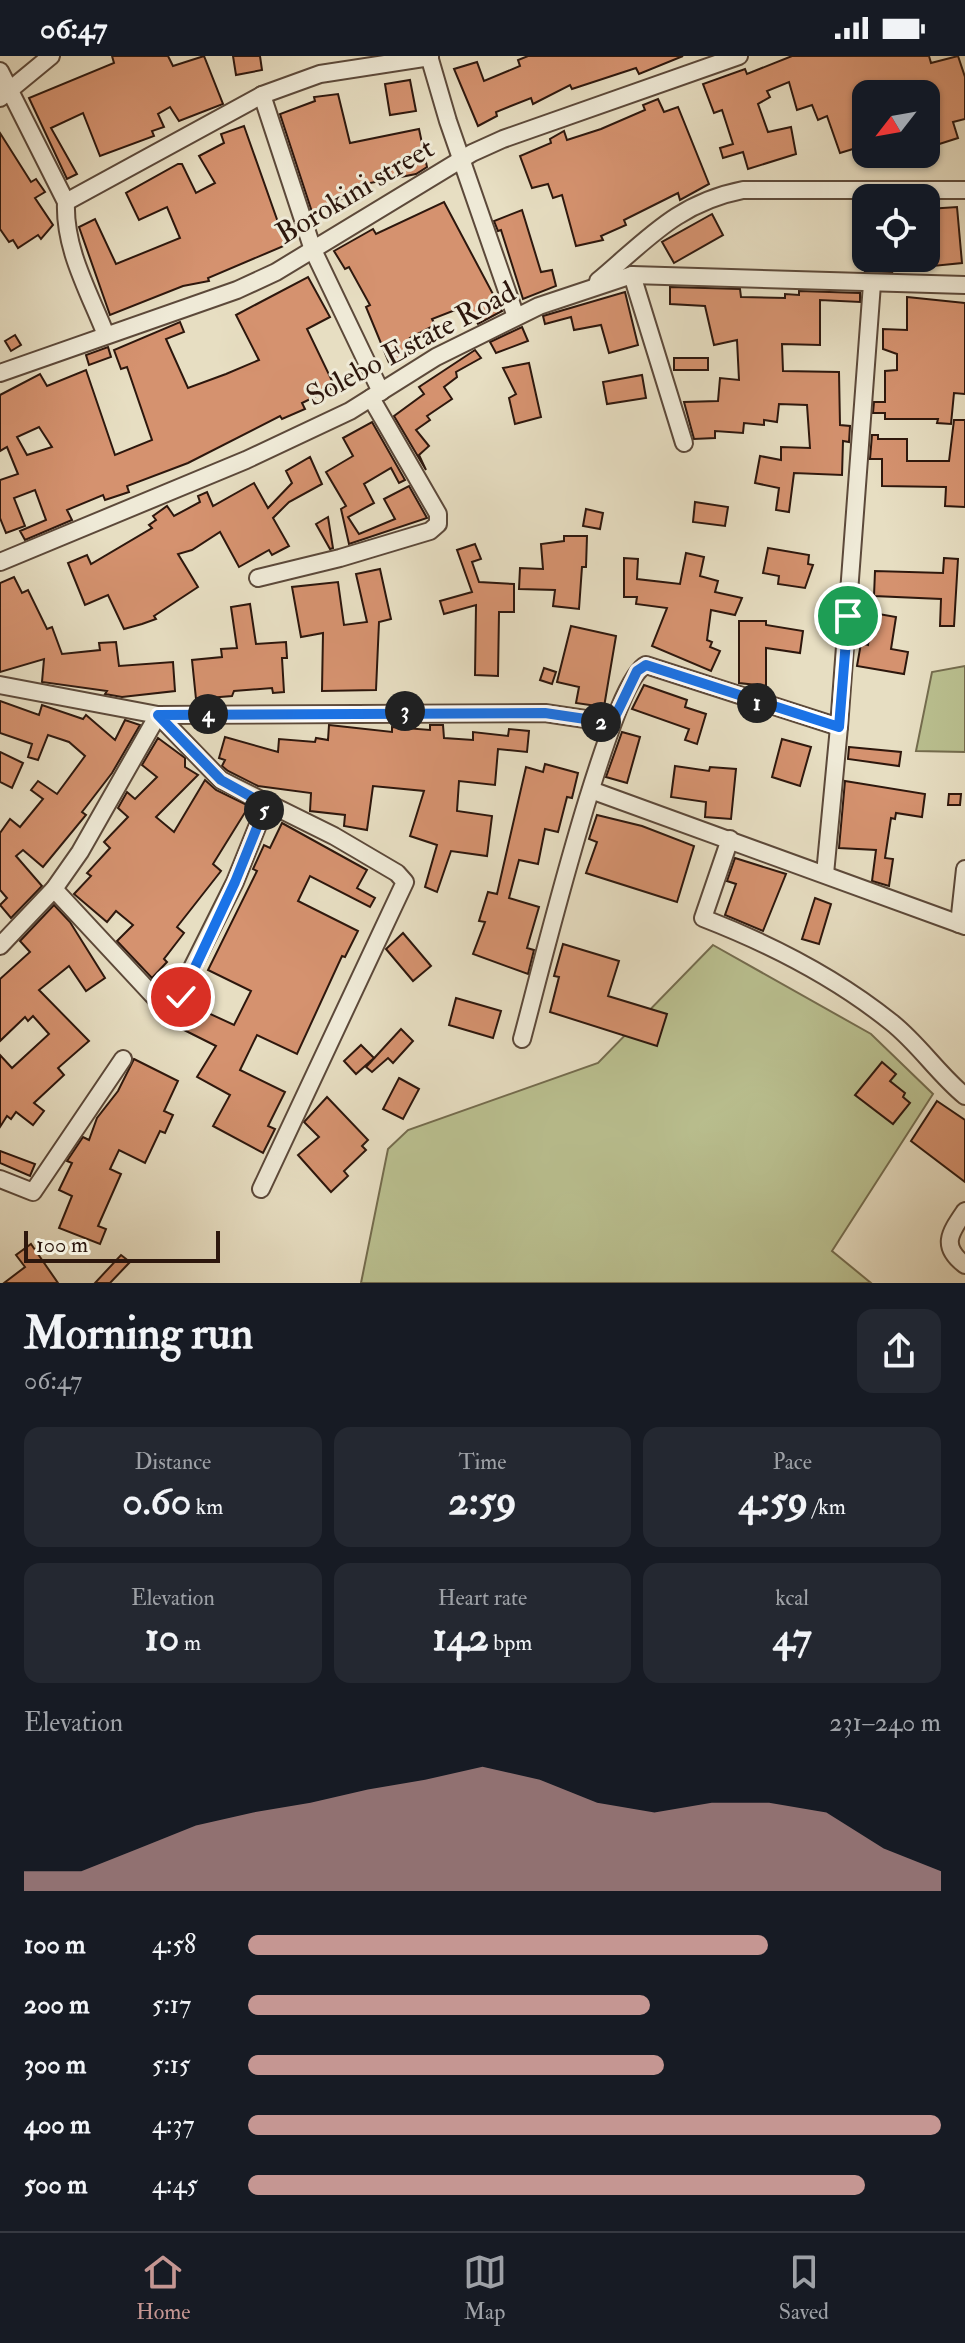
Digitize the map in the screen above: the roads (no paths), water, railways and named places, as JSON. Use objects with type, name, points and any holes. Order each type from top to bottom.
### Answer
[{"type":"street","points":[[5,93],[51,56]]},
{"type":"street","points":[[66,202],[262,95],[320,74],[430,56],[461,160],[516,317]]},
{"type":"street","name":"Borokini street","points":[[0,373],[237,290],[313,250],[461,160],[503,139],[739,56]]},
{"type":"street","points":[[0,71],[5,93],[66,202],[64,222],[69,245],[106,335]]},
{"type":"street","points":[[258,578],[430,531],[438,524],[438,514],[376,395],[313,250],[262,95]]},
{"type":"street","points":[[591,287],[657,229],[711,196],[743,190],[965,190]]},
{"type":"street","points":[[632,275],[684,443]]},
{"type":"street","name":"Solebo Estate Road","points":[[0,562],[246,460],[376,395],[436,357],[516,317],[591,287],[632,275],[965,285]]},
{"type":"street","points":[[825,874],[872,284]]},
{"type":"street","points":[[522,1039],[591,790],[612,723],[637,671],[646,665],[839,727]]},
{"type":"street","points":[[0,685],[158,715],[545,713],[612,723]]},
{"type":"street","points":[[158,715],[221,780],[266,805],[334,836],[397,873],[405,882],[261,1189]]},
{"type":"street","points":[[0,946],[54,889],[128,773],[158,715]]},
{"type":"street","points":[[591,790],[962,925],[965,869]]},
{"type":"street","points":[[54,889],[160,1003],[172,1008],[235,882],[266,805]]},
{"type":"street","points":[[730,839],[703,918],[807,965],[850,992],[892,1023],[965,1096]]},
{"type":"street","points":[[0,1179],[33,1192],[123,1059]]},
{"type":"street","points":[[965,1211],[949,1234],[948,1245],[952,1254],[965,1265]]}]
